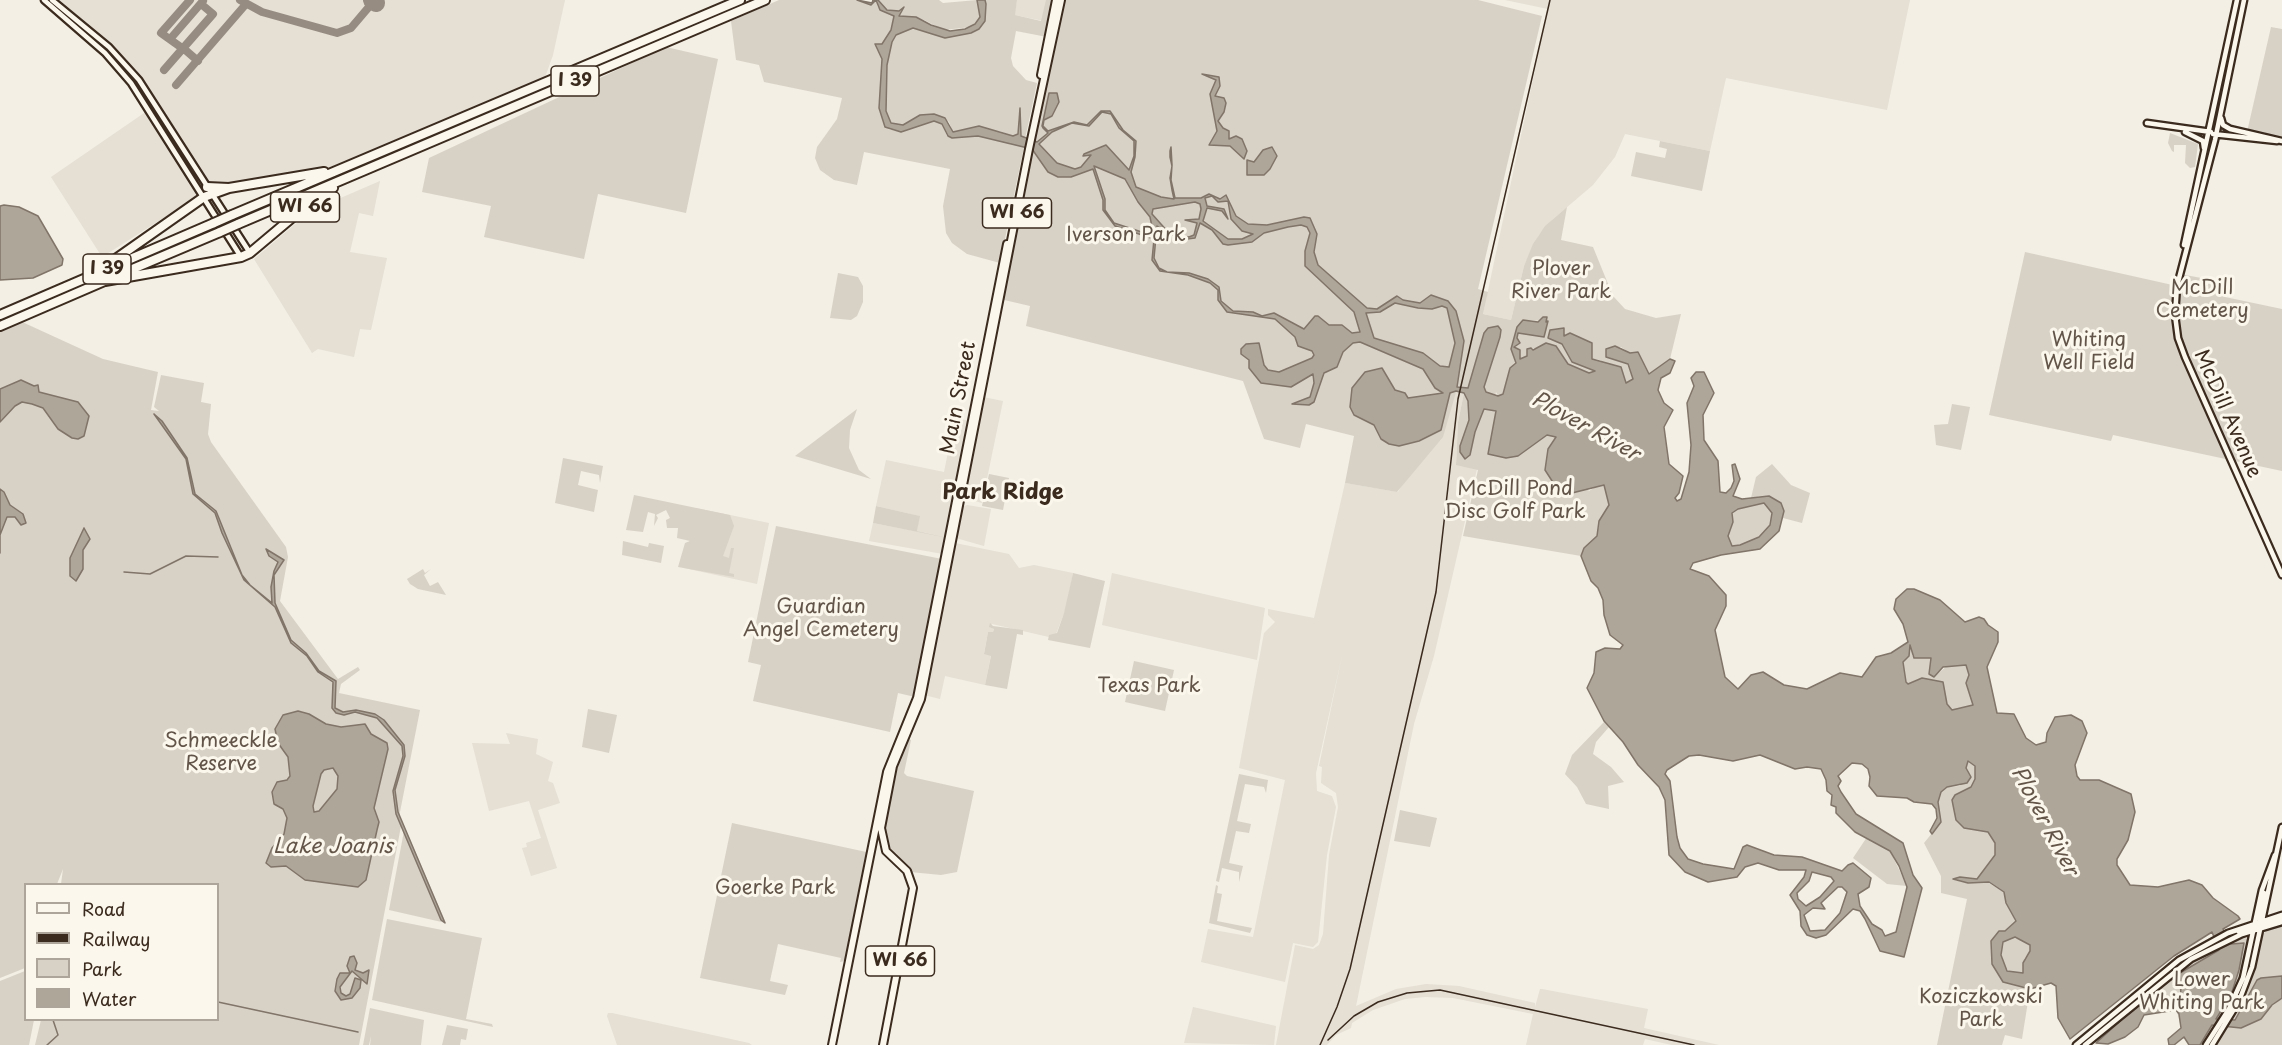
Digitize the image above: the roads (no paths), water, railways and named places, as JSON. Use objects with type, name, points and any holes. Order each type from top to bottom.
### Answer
[{"type":"highway","name":"I 39","points":[[0,315],[740,0]]},
{"type":"highway","name":"I 39","points":[[0,326],[765,0]]},
{"type":"highway","points":[[58,289],[117,259],[207,192],[343,168]]},
{"type":"highway","name":"WI 66","points":[[250,253],[314,200],[367,169]]},
{"type":"highway","points":[[105,281],[226,259],[243,259],[250,253]]},
{"type":"main road","points":[[44,0],[112,60],[137,91],[250,253]]},
{"type":"main road","points":[[52,0],[118,56],[139,80],[165,119],[243,259]]},
{"type":"main road","name":"Main Street","points":[[1029,139],[1060,0]]},
{"type":"main road","name":"Main Street","points":[[832,1045],[887,772],[917,698],[1027,148],[1060,0]]},
{"type":"main road","name":"McDill Avenue","points":[[2237,0],[2175,303],[2178,338],[2282,574]]},
{"type":"main road","name":"McDill Avenue","points":[[2183,260],[2217,131],[2244,0]]},
{"type":"main road","points":[[2221,111],[2221,122],[2227,128],[2282,141]]},
{"type":"main road","points":[[2147,123],[2208,134],[2217,131],[2282,141]]},
{"type":"main road","points":[[2185,132],[2203,141],[2204,154]]},
{"type":"main road","name":"Main Street","points":[[883,1045],[913,888],[907,871],[885,847],[881,828],[895,761],[921,699],[1027,148]]},
{"type":"main road","points":[[2212,1045],[2240,988],[2265,908],[2282,827]]},
{"type":"main road","points":[[2226,1018],[2243,993],[2252,967],[2265,881],[2277,853]]},
{"type":"main road","points":[[2265,908],[2281,918]]},
{"type":"main road","points":[[2076,1045],[2170,967],[2230,936],[2281,918]]},
{"type":"main road","points":[[2230,936],[2242,934],[2259,925]]},
{"type":"main road","points":[[2242,934],[2249,936],[2252,945]]},
{"type":"main road","points":[[2085,1045],[2169,975],[2215,943]]},
{"type":"main road","points":[[2206,1045],[2221,1027]]},
{"type":"water","points":[[857,0],[872,3],[876,0],[871,5]]},
{"type":"water","name":"Plover River","points":[[876,0],[887,10],[899,11],[904,7],[899,16],[916,17],[950,31],[965,29],[975,24],[980,17],[977,0],[985,0],[986,4],[985,21],[979,29],[971,33],[945,38],[913,28],[896,35],[892,42],[887,65],[886,111],[891,123],[903,125],[920,115],[934,114],[945,118],[953,132],[979,126],[1013,136],[1018,134],[1020,108],[1021,136],[1037,142],[1048,133],[1042,126],[1049,93],[1057,93],[1059,102],[1052,116],[1044,120],[1043,126],[1048,131],[1074,122],[1087,125],[1101,111],[1110,111],[1123,130],[1136,141],[1135,157],[1131,172],[1136,187],[1161,197],[1174,199],[1170,178],[1172,167],[1171,180],[1175,198],[1201,198],[1209,194],[1220,199],[1226,195],[1236,216],[1248,224],[1267,225],[1304,217],[1310,218],[1317,234],[1314,252],[1318,265],[1367,308],[1377,309],[1397,296],[1403,300],[1420,303],[1431,295],[1448,301],[1456,311],[1464,341],[1457,387],[1468,388],[1484,333],[1488,328],[1498,326],[1501,330],[1500,337],[1484,387],[1486,392],[1498,396],[1503,394],[1510,368],[1516,363],[1511,349],[1517,327],[1523,320],[1538,322],[1543,317],[1547,317],[1546,322],[1548,321],[1544,337],[1518,333],[1517,338],[1520,343],[1514,347],[1520,350],[1520,359],[1527,356],[1527,349],[1533,350],[1546,343],[1556,346],[1568,364],[1589,373],[1595,371],[1572,362],[1562,344],[1548,338],[1550,330],[1564,328],[1564,336],[1570,333],[1592,343],[1592,359],[1621,367],[1626,383],[1633,379],[1628,364],[1606,357],[1606,349],[1615,346],[1630,353],[1638,352],[1649,374],[1670,359],[1675,361],[1670,373],[1661,378],[1658,390],[1664,403],[1673,410],[1664,427],[1669,464],[1683,476],[1679,493],[1675,498],[1677,501],[1681,499],[1689,472],[1691,445],[1687,403],[1694,386],[1691,378],[1696,372],[1704,372],[1714,393],[1703,415],[1704,440],[1718,461],[1720,492],[1726,493],[1731,488],[1734,481],[1732,465],[1735,464],[1740,479],[1733,496],[1742,499],[1769,496],[1781,503],[1784,511],[1779,531],[1760,549],[1721,555],[1693,563],[1690,569],[1709,576],[1726,595],[1726,606],[1715,630],[1725,677],[1738,689],[1751,675],[1763,672],[1784,685],[1807,689],[1840,673],[1862,677],[1876,657],[1891,653],[1908,642],[1903,624],[1894,609],[1896,599],[1907,589],[1914,589],[1940,600],[1965,622],[1979,617],[1984,619],[1998,632],[1998,642],[1987,667],[1997,713],[2014,714],[2026,738],[2036,745],[2046,742],[2047,733],[2055,717],[2071,715],[2082,721],[2087,733],[2075,765],[2077,776],[2080,780],[2099,780],[2131,794],[2135,812],[2128,840],[2117,859],[2117,865],[2130,885],[2158,887],[2189,880],[2202,885],[2213,898],[2240,919],[2223,929],[2231,944],[2244,943],[2231,995],[2216,1019],[2235,1020],[2257,980],[2261,978],[2282,976],[2282,998],[2272,1005],[2261,1019],[2241,1028],[2212,1025],[2200,1045],[2189,1045],[2184,1037],[2174,1045],[2169,1045],[2168,1039],[2181,1028],[2179,1014],[2176,1010],[2144,1015],[2138,1027],[2125,1037],[2108,1044],[2096,1043],[2139,1004],[2178,1003],[2181,998],[2180,973],[2219,950],[2212,932],[2174,956],[2070,1039],[2058,1018],[2056,986],[2051,983],[2030,989],[2003,982],[1992,964],[1991,941],[1999,931],[2005,931],[2016,921],[2006,903],[2004,892],[1989,882],[1968,883],[1953,879],[1960,877],[1977,879],[1995,855],[1995,843],[1988,832],[1964,828],[1956,820],[1952,800],[1955,795],[1971,787],[1975,779],[1975,766],[1968,761],[1966,768],[1971,777],[1967,783],[1947,787],[1941,792],[1938,802],[1941,822],[1932,834],[1930,831],[1937,818],[1936,809],[1932,804],[1914,802],[1907,798],[1877,796],[1869,786],[1868,769],[1862,764],[1852,763],[1838,776],[1841,781],[1838,786],[1856,814],[1903,843],[1913,875],[1922,888],[1904,957],[1880,951],[1860,911],[1853,909],[1826,935],[1816,938],[1807,935],[1801,926],[1800,911],[1790,895],[1804,877],[1806,870],[1779,870],[1758,863],[1745,867],[1737,877],[1708,882],[1685,872],[1669,855],[1665,800],[1659,787],[1638,765],[1623,742],[1604,721],[1587,688],[1594,673],[1596,652],[1605,648],[1620,649],[1623,645],[1610,635],[1604,615],[1603,600],[1598,588],[1591,581],[1581,556],[1584,548],[1597,536],[1599,521],[1609,505],[1604,485],[1572,493],[1556,487],[1545,470],[1548,449],[1556,437],[1547,435],[1518,456],[1506,458],[1488,454],[1496,411],[1484,409],[1475,432],[1470,455],[1465,459],[1460,452],[1460,446],[1469,420],[1468,401],[1464,393],[1456,391],[1450,393],[1441,430],[1419,441],[1399,446],[1389,444],[1381,439],[1374,425],[1354,415],[1350,407],[1352,388],[1365,372],[1382,368],[1395,390],[1405,393],[1408,398],[1443,393],[1435,388],[1423,369],[1360,342],[1353,343],[1343,352],[1337,367],[1324,373],[1314,402],[1309,405],[1292,404],[1310,397],[1314,383],[1313,374],[1291,387],[1261,383],[1249,368],[1249,360],[1241,354],[1241,349],[1246,344],[1259,343],[1264,365],[1268,370],[1279,372],[1312,358],[1314,355],[1312,351],[1298,346],[1295,337],[1275,319],[1227,312],[1218,300],[1218,290],[1210,283],[1188,275],[1167,272],[1160,271],[1152,260],[1154,239],[1115,226],[1103,210],[1103,200],[1093,169],[1071,177],[1058,177],[1048,172],[1032,149],[978,136],[952,138],[948,136],[942,124],[934,121],[901,132],[885,127],[879,108],[882,59],[875,44],[882,44],[891,30],[894,16],[880,10]],"holes":[[[1102,112],[1111,114],[1119,128],[1134,141],[1134,156],[1129,170],[1106,145],[1084,154],[1083,156],[1091,155],[1081,167],[1075,169],[1057,163],[1039,144],[1052,132],[1072,123],[1089,126]],[[1094,166],[1125,179],[1150,217],[1154,236],[1114,223],[1105,210],[1105,199]],[[1212,196],[1218,202],[1228,201],[1231,219],[1242,231],[1253,234],[1242,239],[1228,239],[1203,221],[1207,208],[1222,211],[1228,219],[1224,209],[1207,206],[1205,198]],[[1195,202],[1200,204],[1199,219],[1185,220],[1197,223],[1194,235],[1189,237],[1169,233],[1152,214],[1153,209]],[[1200,223],[1212,230],[1223,244],[1228,245],[1252,242],[1264,233],[1301,225],[1307,227],[1310,233],[1305,251],[1305,266],[1354,312],[1360,332],[1352,333],[1342,325],[1329,325],[1318,316],[1315,316],[1304,329],[1274,313],[1262,316],[1253,312],[1233,311],[1221,301],[1219,287],[1208,279],[1189,273],[1167,272],[1159,268],[1154,258],[1157,226],[1168,234],[1187,239],[1195,238]],[[1395,303],[1418,308],[1432,309],[1442,306],[1447,308],[1455,343],[1449,367],[1440,366],[1423,353],[1374,338],[1366,313],[1380,312]],[[1764,503],[1772,513],[1770,525],[1759,537],[1732,546],[1728,536],[1733,522],[1732,513],[1738,509]],[[1910,645],[1914,658],[1931,658],[1929,674],[1934,677],[1943,667],[1966,665],[1969,675],[1966,683],[1973,705],[1952,710],[1947,704],[1943,682],[1922,678],[1908,684],[1903,662],[1909,656]],[[1699,755],[1733,761],[1760,755],[1795,769],[1807,767],[1821,769],[1826,780],[1827,791],[1832,795],[1831,805],[1836,807],[1836,813],[1855,832],[1890,851],[1899,866],[1907,887],[1896,932],[1885,936],[1882,930],[1872,924],[1860,906],[1858,894],[1869,887],[1871,878],[1853,863],[1842,871],[1802,857],[1774,855],[1747,845],[1743,847],[1734,869],[1688,859],[1680,848],[1677,837],[1670,781],[1665,774],[1667,770],[1689,756]],[[1812,872],[1831,877],[1834,881],[1820,897],[1806,906],[1798,899],[1797,893],[1809,881]],[[1838,887],[1842,887],[1847,892],[1840,913],[1825,930],[1810,931],[1804,915],[1813,908],[1825,909],[1821,903]],[[2015,937],[2030,945],[2030,951],[2023,963],[2023,973],[2007,971],[2001,955],[2003,942]]]},
{"type":"water","points":[[1202,74],[1219,77],[1220,86],[1215,96],[1224,98],[1226,103],[1224,112],[1218,121],[1223,128],[1229,131],[1229,139],[1236,136],[1242,139],[1247,151],[1244,159],[1230,146],[1209,145],[1217,131],[1210,94],[1216,80]]},
{"type":"water","points":[[1272,147],[1277,156],[1270,169],[1264,175],[1247,175],[1247,160],[1254,162],[1263,150]]},
{"type":"water","points":[[0,206],[19,207],[38,216],[63,259],[62,265],[33,278],[0,280]]},
{"type":"water","points":[[21,380],[34,386],[38,385],[39,392],[78,402],[89,416],[84,436],[78,439],[72,438],[58,429],[43,408],[22,402],[0,422],[0,389]]},
{"type":"water","points":[[154,414],[162,421],[187,458],[195,494],[216,511],[242,575],[250,585],[272,603],[271,587],[274,571],[278,562],[269,556],[266,549],[284,560],[274,575],[275,603],[291,640],[306,653],[319,671],[336,681],[335,708],[343,712],[356,710],[375,714],[384,720],[404,745],[405,756],[395,790],[398,812],[445,923],[441,920],[396,814],[393,791],[403,756],[402,746],[377,718],[355,712],[344,715],[336,713],[332,708],[333,682],[318,672],[307,656],[291,643],[275,607],[244,580],[215,513],[193,494],[186,459]]},
{"type":"water","points":[[0,489],[4,492],[10,505],[23,514],[26,523],[21,525],[15,517],[7,517],[0,535]]},
{"type":"water","points":[[84,528],[90,539],[83,550],[83,569],[76,581],[70,576],[70,558]]},
{"type":"water","name":"Lake Joanis","points":[[298,711],[309,714],[326,724],[341,727],[365,724],[371,734],[387,743],[388,749],[374,808],[379,822],[366,880],[358,887],[305,880],[286,866],[271,867],[266,863],[272,848],[284,834],[287,818],[283,809],[274,804],[272,792],[277,782],[287,780],[290,776],[288,757],[278,743],[275,729],[283,715]],"holes":[[[333,768],[338,776],[337,789],[319,811],[314,812],[313,806],[321,774],[324,770]]]},
{"type":"water","points":[[354,956],[357,963],[355,970],[363,973],[369,970],[367,984],[352,971],[340,987],[341,993],[346,996],[350,994],[355,978],[361,980],[360,988],[352,998],[341,1000],[335,991],[337,979],[340,973],[350,973],[347,966],[350,957]]},
{"type":"waterway","points":[[124,572],[150,574],[186,556],[218,557]]},
{"type":"waterway","points":[[219,1002],[358,1032]]},
{"type":"waterway","points":[[47,1045],[58,1035],[53,1021]]},
{"type":"railway","points":[[1320,1045],[1337,1007],[1350,969],[1436,592],[1458,399],[1550,0]]},
{"type":"railway","points":[[1328,1040],[1354,1016],[1378,1002],[1407,993],[1440,990],[1694,1045]]},
{"type":"district","name":"Park Ridge","points":[[1003,493]]},
{"type":"park label","name":"Iverson Park","points":[[1126,235]]},
{"type":"park label","name":"Plover River Park","points":[[1561,280]]},
{"type":"park label","name":"McDill Cemetery","points":[[2202,300]]},
{"type":"park label","name":"Whiting Well Field","points":[[2089,352]]},
{"type":"park label","name":"McDill Pond Disc Golf Park","points":[[1515,500]]},
{"type":"park label","name":"Guardian Angel Cemetery","points":[[821,618]]},
{"type":"park label","name":"Texas Park","points":[[1149,686]]},
{"type":"park label","name":"Schmeeckle Reserve","points":[[221,752]]},
{"type":"park label","name":"Goerke Park","points":[[775,888]]},
{"type":"park label","name":"Lower Whiting Park","points":[[2202,992]]},
{"type":"park label","name":"Koziczkowski Park","points":[[1981,1008]]}]
